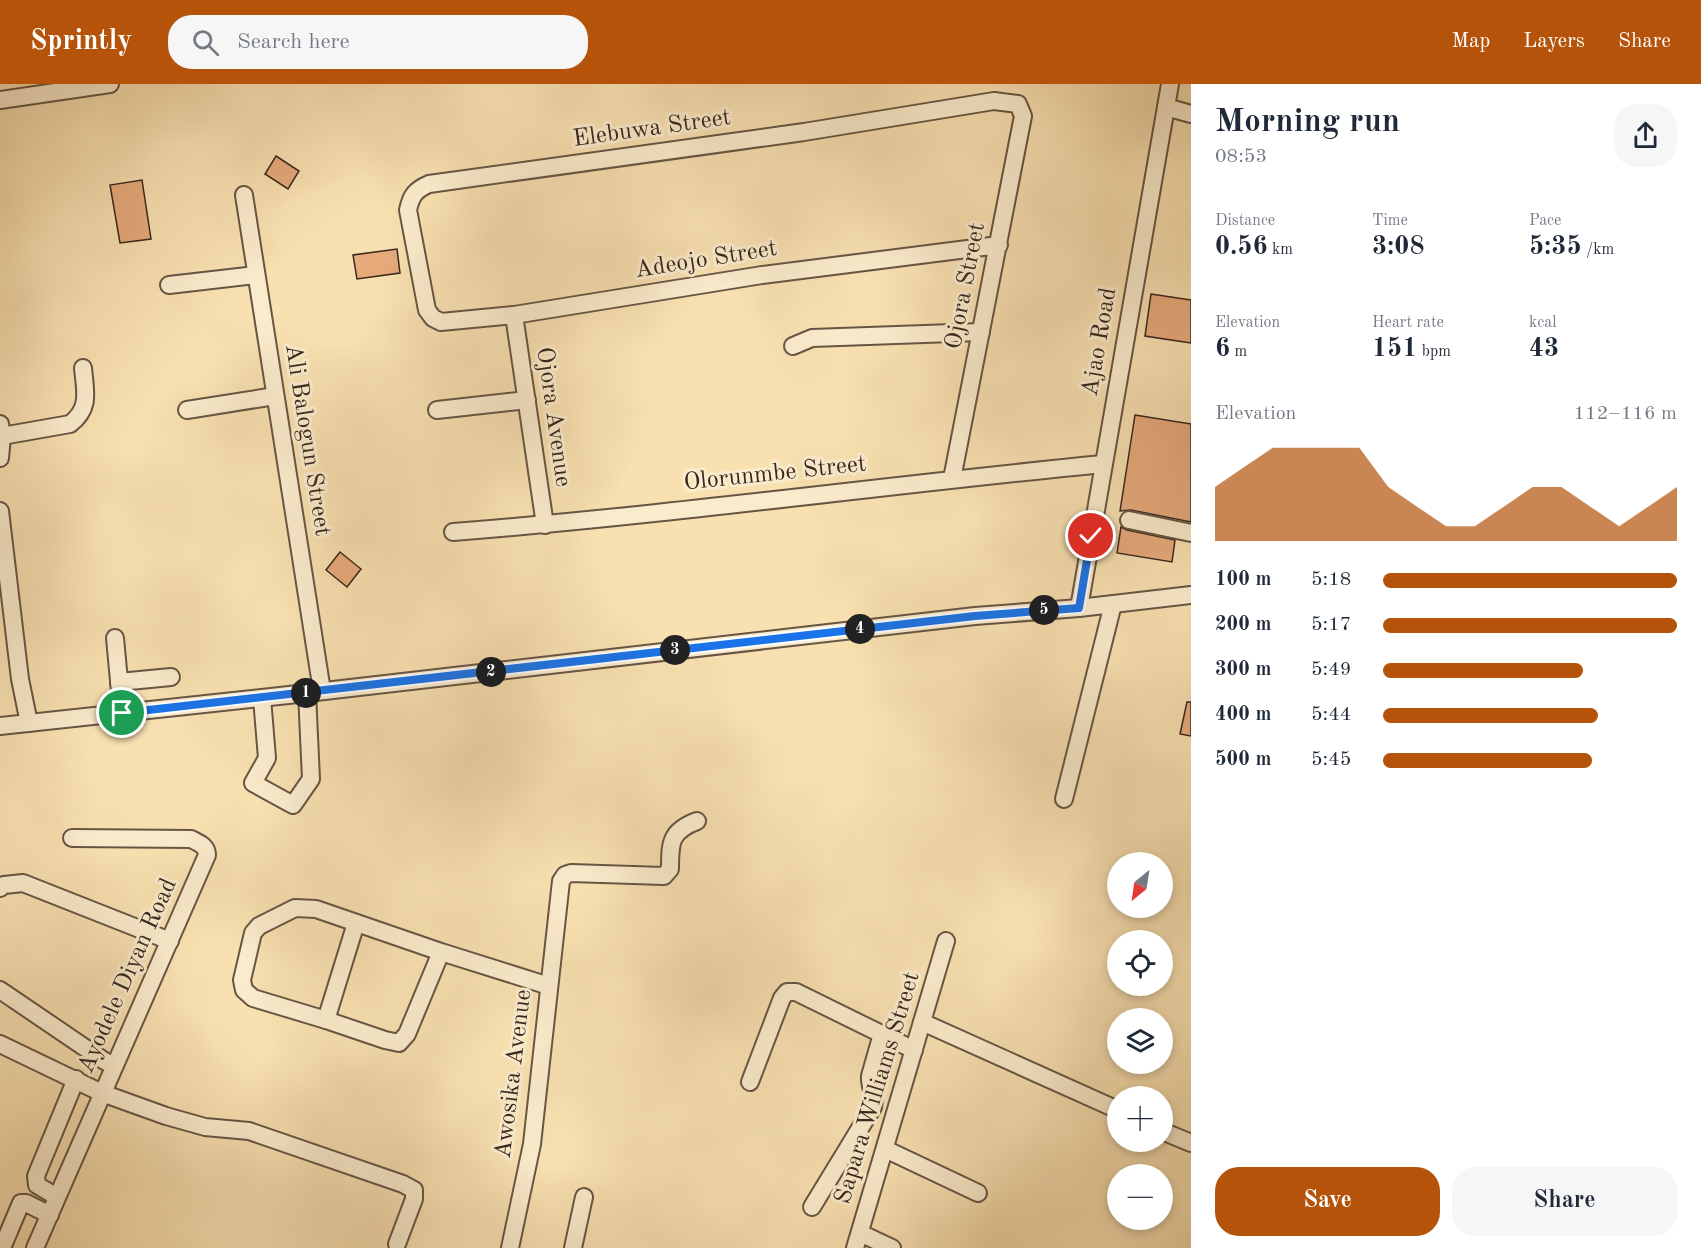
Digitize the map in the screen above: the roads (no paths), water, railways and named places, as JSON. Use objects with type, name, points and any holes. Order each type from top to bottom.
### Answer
[{"type":"street","points":[[0,100],[110,84]]},
{"type":"street","name":"Ajao Road","points":[[1079,608],[1170,84]]},
{"type":"street","name":"Elebuwa Street","points":[[427,310],[408,210],[411,198],[418,189],[429,184],[804,132],[994,101],[1018,104]]},
{"type":"street","name":"Ojora Street","points":[[952,479],[1023,116],[1018,104]]},
{"type":"street","points":[[1166,107],[1191,114]]},
{"type":"street","name":"Ali Balogun Street","points":[[244,195],[276,396],[314,692],[311,779],[293,805],[253,783],[267,758],[262,698]]},
{"type":"street","name":"Adeojo Street","points":[[427,310],[433,318],[441,322],[514,315],[762,274],[999,245]]},
{"type":"street","points":[[169,285],[256,275]]},
{"type":"street","name":"Ojora Avenue","points":[[514,315],[545,525]]},
{"type":"street","points":[[793,346],[812,338],[981,332]]},
{"type":"street","points":[[0,458],[1,430],[70,424],[77,419],[86,402],[83,368]]},
{"type":"street","points":[[187,410],[276,396]]},
{"type":"street","points":[[437,410],[527,400]]},
{"type":"street","name":"Olorunmbe Street","points":[[453,532],[545,525],[1103,464]]},
{"type":"street","points":[[0,511],[20,679],[29,723]]},
{"type":"street","points":[[1130,520],[1191,533]]},
{"type":"street","points":[[0,726],[975,616],[1079,608],[1191,595]]},
{"type":"street","points":[[1064,799],[1113,604]]},
{"type":"street","points":[[115,638],[122,713]]},
{"type":"street","points":[[119,682],[171,677]]},
{"type":"street","name":"Awosika Avenue","points":[[510,1248],[532,1144],[561,881],[565,875],[571,873],[664,876],[670,869],[670,849],[678,830],[697,821]]},
{"type":"street","name":"Ayodele Diyan Road","points":[[34,1248],[207,855],[202,845],[192,839],[72,838]]},
{"type":"street","points":[[0,888],[4,885],[23,883],[170,941]]},
{"type":"street","points":[[441,952],[407,1034],[399,1043],[253,998],[244,990],[242,980],[253,933],[259,926],[295,908],[316,909],[549,986]]},
{"type":"street","points":[[326,1020],[356,923]]},
{"type":"street","name":"Sapara Williams Street","points":[[857,1240],[946,941]]},
{"type":"street","points":[[0,990],[114,1066]]},
{"type":"street","points":[[750,1082],[782,999],[787,992],[796,992],[914,1050]]},
{"type":"street","points":[[922,1022],[1107,1105]]},
{"type":"street","points":[[812,1207],[873,1107],[875,1100],[869,1082],[882,1034]]},
{"type":"street","points":[[0,1044],[102,1093],[186,1122],[249,1131],[403,1184],[414,1191],[414,1198],[398,1244]]},
{"type":"street","points":[[57,1197],[37,1185],[36,1176],[76,1079]]},
{"type":"street","points":[[1173,1136],[1191,1143]]},
{"type":"street","points":[[885,1149],[978,1192]]},
{"type":"street","points":[[573,1248],[584,1197]]},
{"type":"street","points":[[2,1248],[21,1203],[26,1203],[50,1215]]},
{"type":"street","points":[[857,1240],[892,1248]]}]
